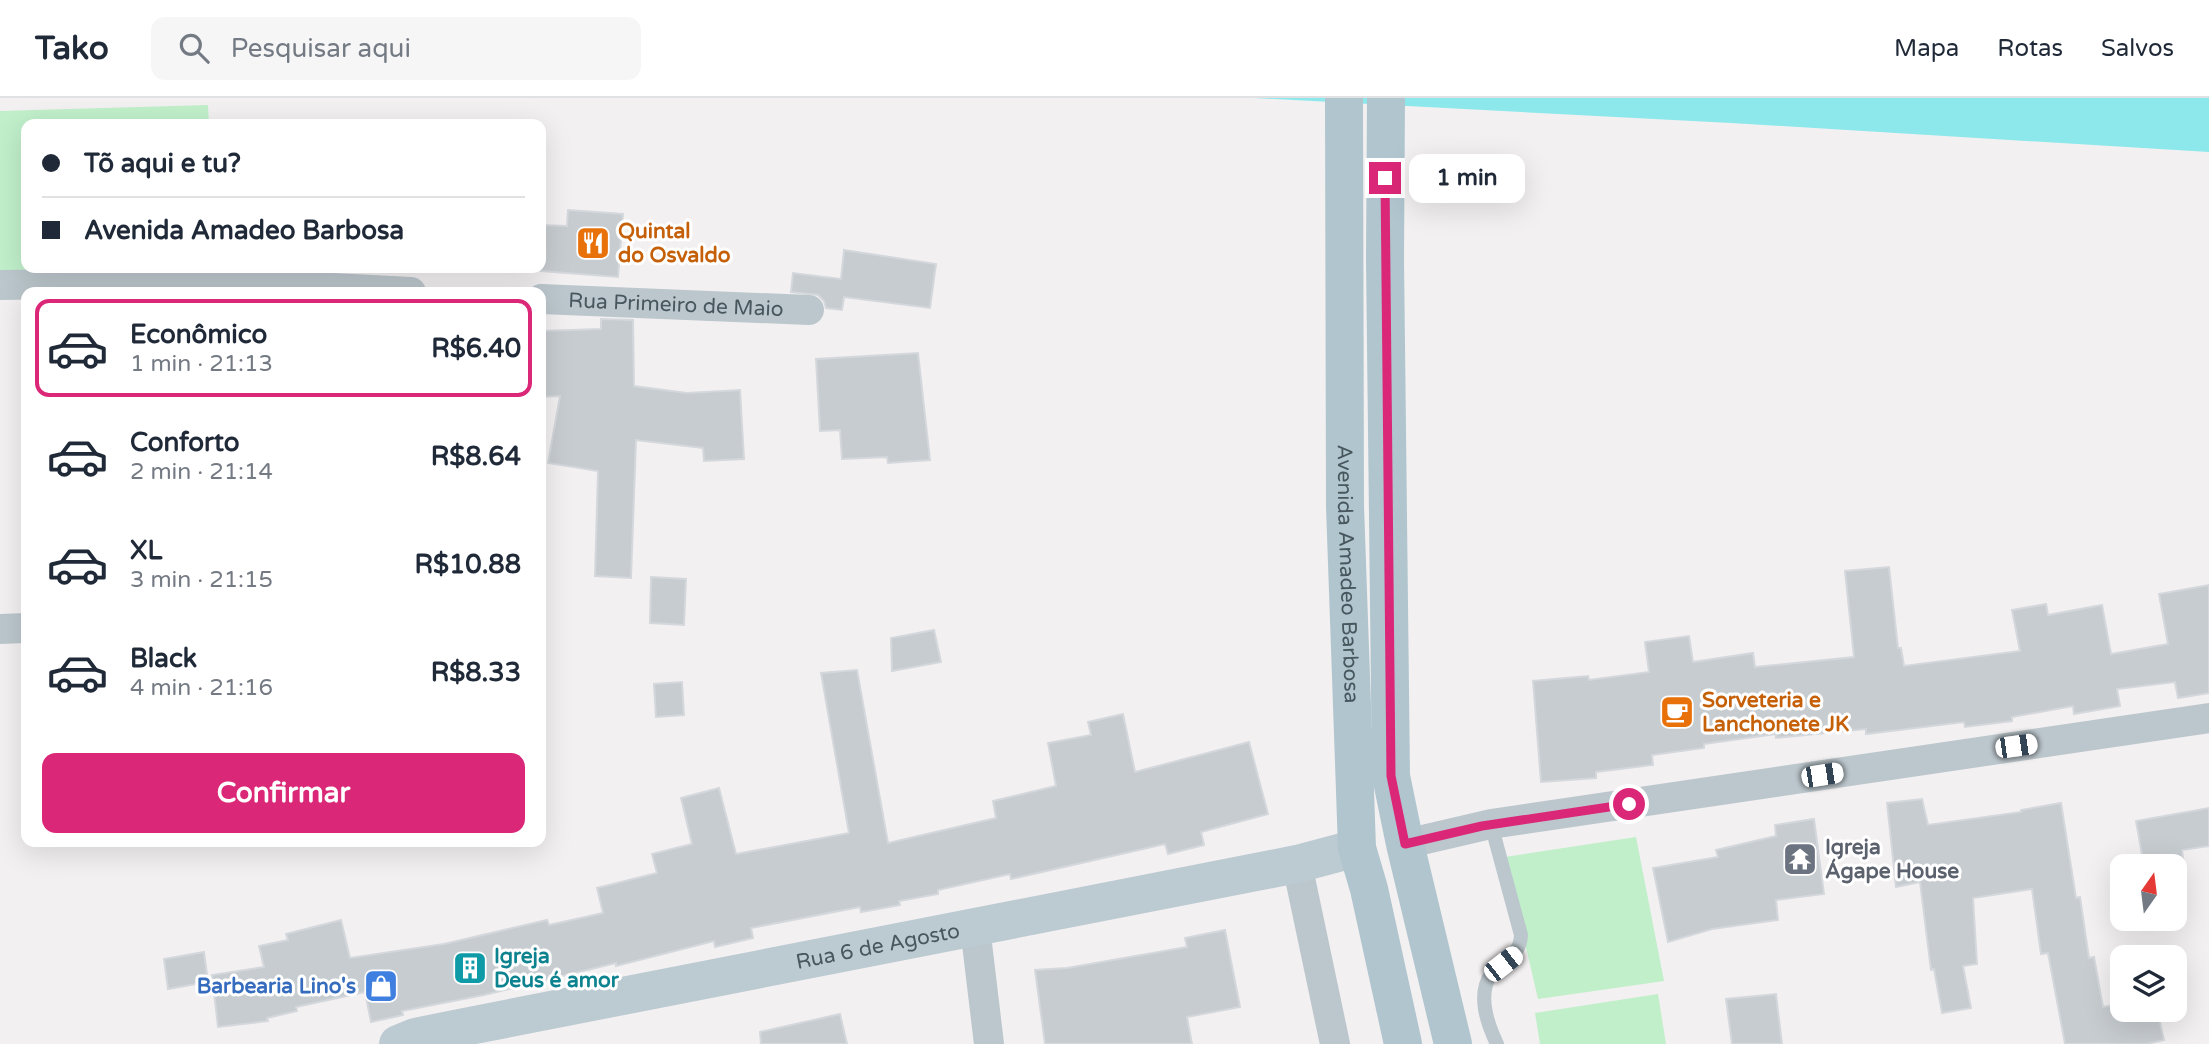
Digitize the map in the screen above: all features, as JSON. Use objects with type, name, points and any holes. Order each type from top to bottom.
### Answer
[{"type":"main road","name":"Avenida Amadeo Barbosa","points":[[1344,98],[1345,506],[1357,848],[1369,889],[1403,1044]]},
{"type":"main road","name":"Avenida Amadeo Barbosa","points":[[1386,98],[1385,258],[1391,776],[1452,1044]]},
{"type":"street","points":[[0,285],[214,282],[312,287]]},
{"type":"street","name":"Rua Primeiro de Maio","points":[[546,299],[810,310]]},
{"type":"street","points":[[0,629],[21,628]]},
{"type":"street","points":[[1405,844],[1491,824],[2209,718]]},
{"type":"street","name":"Rua 6 de Agosto","points":[[398,1044],[441,1031],[1297,864],[1357,848]]},
{"type":"street","points":[[1297,864],[1335,1044]]},
{"type":"street","points":[[975,927],[989,1044]]},
{"type":"lane","points":[[1491,824],[1521,935],[1515,954],[1491,973],[1487,986],[1484,1010],[1497,1044]]},
{"type":"green space","points":[[208,105],[209,119],[21,119],[21,273],[160,273],[0,288],[0,111]]},
{"type":"green space","points":[[1636,837],[1664,981],[1538,999],[1505,857]]},
{"type":"green space","points":[[1658,994],[1666,1044],[1540,1044],[1535,1013]]},
{"type":"water","points":[[1254,98],[2209,98],[2209,152],[1731,123]]},
{"type":"building","name":"Quintal do Osvaldo","points":[[568,210],[623,214],[618,277],[546,271],[546,225],[567,226]]},
{"type":"building","points":[[844,250],[936,264],[930,308],[844,297],[842,310],[826,308],[818,295],[791,292],[793,273],[841,279]]},
{"type":"building","points":[[601,319],[633,320],[634,386],[687,393],[740,390],[744,459],[704,461],[703,448],[636,440],[631,578],[595,576],[598,471],[548,463],[560,396],[546,397],[546,331],[601,329]]},
{"type":"building","points":[[918,353],[930,460],[888,463],[887,457],[842,459],[840,430],[820,431],[816,359]]},
{"type":"building","points":[[1889,567],[1898,648],[1901,648],[1904,666],[2020,651],[2012,610],[2046,604],[2048,615],[2102,605],[2111,654],[2168,644],[2159,594],[2209,585],[2209,693],[2178,698],[2175,682],[2117,689],[2120,706],[2074,714],[2073,706],[2012,717],[2012,721],[1965,727],[1964,722],[1866,734],[1866,729],[1776,738],[1776,734],[1704,744],[1704,748],[1652,755],[1653,765],[1596,772],[1596,778],[1541,782],[1533,681],[1588,676],[1589,680],[1649,672],[1645,642],[1689,636],[1693,662],[1753,653],[1755,667],[1854,657],[1845,571]]},
{"type":"building","points":[[651,577],[686,579],[684,625],[650,623]]},
{"type":"building","points":[[934,630],[941,662],[892,671],[891,638]]},
{"type":"building","points":[[857,670],[888,843],[996,818],[993,801],[1056,786],[1048,743],[1091,735],[1088,722],[1123,714],[1135,772],[1249,742],[1268,814],[1201,832],[1204,845],[1168,854],[1165,844],[1011,879],[1010,874],[938,890],[938,894],[899,901],[900,905],[861,912],[860,907],[751,928],[753,938],[715,947],[714,941],[616,966],[616,963],[484,995],[402,1011],[403,1015],[371,1022],[365,992],[296,1007],[297,1011],[267,1018],[268,1021],[218,1027],[212,975],[264,967],[259,946],[288,940],[286,934],[341,920],[350,958],[444,944],[547,920],[549,925],[603,913],[597,888],[657,873],[652,854],[692,844],[681,798],[719,788],[736,854],[849,833],[821,673]]},
{"type":"building","points":[[682,682],[684,715],[656,717],[654,684]]},
{"type":"building","points":[[1922,799],[1928,825],[2021,812],[2061,803],[2076,898],[2080,897],[2089,958],[2094,957],[2103,1007],[2110,1006],[2110,1022],[2160,1022],[2164,1040],[2146,1044],[2065,1044],[2048,953],[2041,954],[2032,889],[1973,898],[1977,964],[1963,966],[1971,1008],[1942,1013],[1934,969],[1931,970],[1920,882],[1896,887],[1887,803]]},
{"type":"building","points":[[2209,808],[2209,846],[2182,850],[2182,854],[2142,854],[2136,821]]},
{"type":"building","points":[[1814,819],[1824,894],[1776,900],[1778,920],[1712,929],[1668,942],[1653,868],[1718,857],[1716,850],[1776,836],[1775,825]]},
{"type":"building","points":[[1225,930],[1240,1007],[1187,1017],[1192,1044],[1045,1044],[1035,970],[1067,968],[1187,947],[1185,938]]},
{"type":"building","points":[[204,952],[208,982],[168,989],[164,959]]},
{"type":"building","points":[[1776,994],[1782,1044],[1732,1044],[1726,999]]},
{"type":"building","points":[[840,1014],[847,1044],[761,1044],[760,1032]]},
{"type":"place","name":"Quintal do Osvaldo","points":[[593,243]]},
{"type":"place","name":"Sorveteria e Lanchonete JK","points":[[1677,712]]},
{"type":"place","name":"Igreja Ágape House","points":[[1800,859]]},
{"type":"place","name":"Igreja Deus é amor","points":[[470,968]]},
{"type":"place","name":"Barbearia Lino's","points":[[381,986]]},
{"type":"route","points":[[1385,178],[1391,776],[1405,844],[1482,826],[1629,804]]}]
